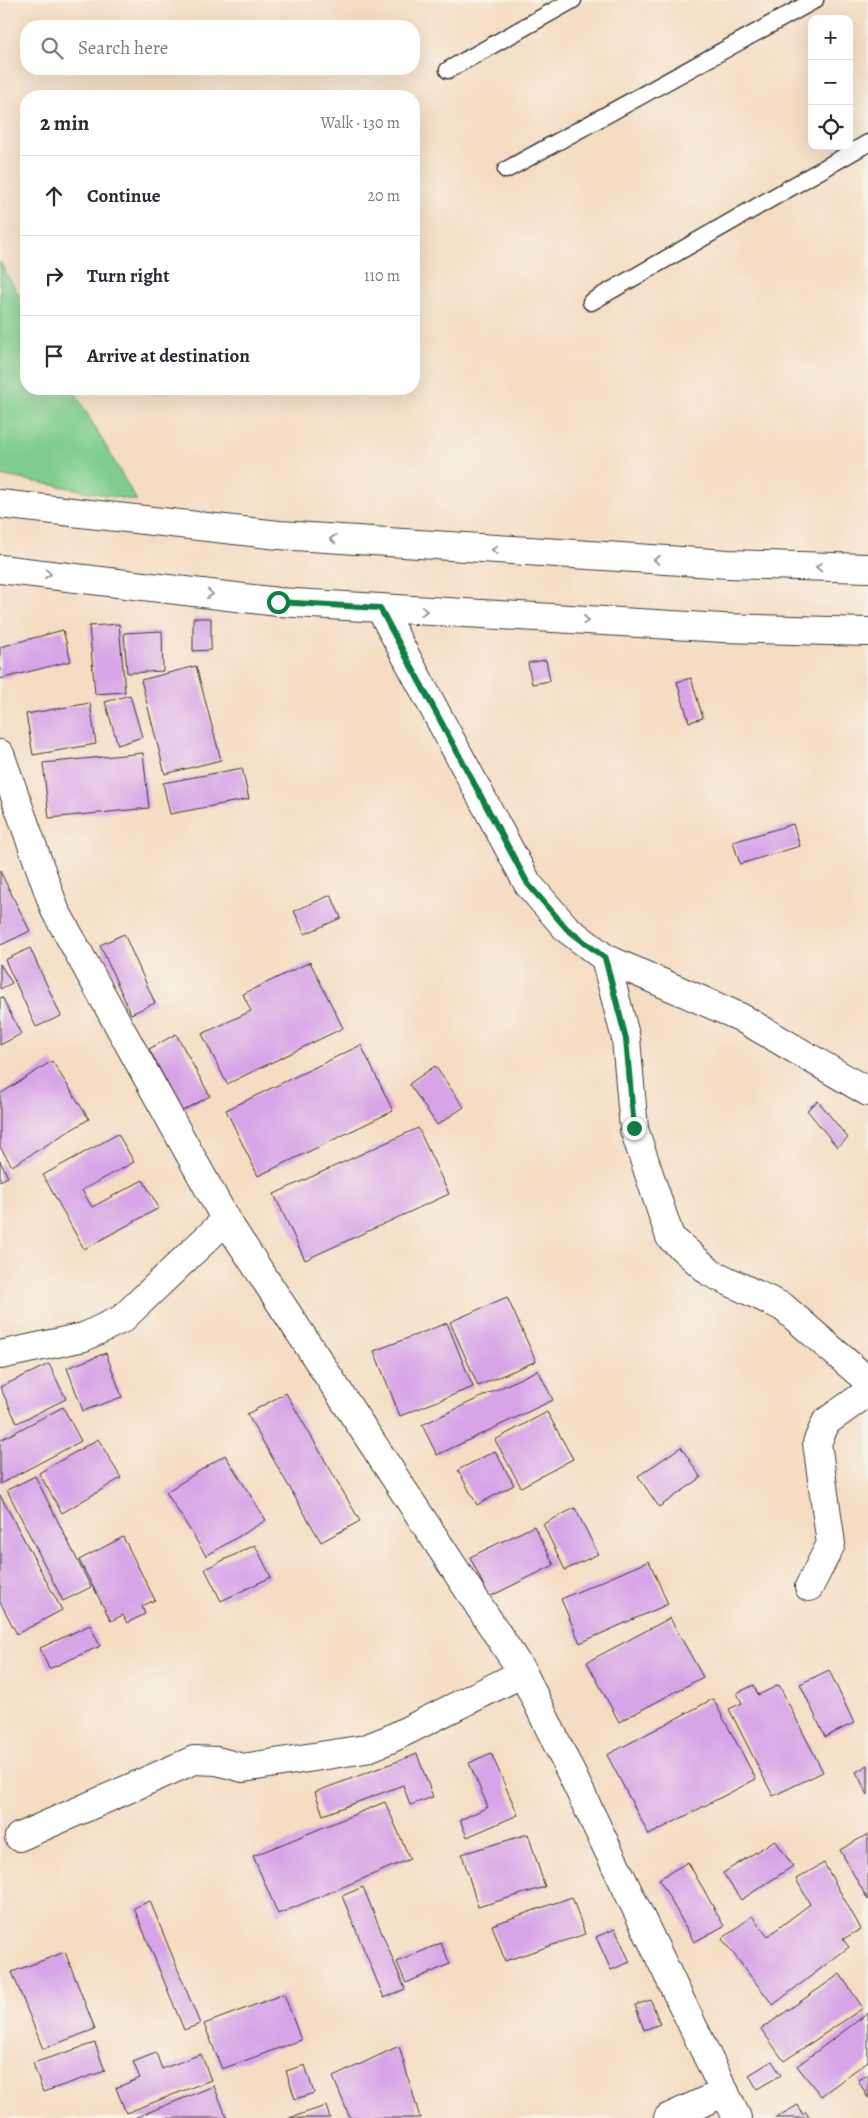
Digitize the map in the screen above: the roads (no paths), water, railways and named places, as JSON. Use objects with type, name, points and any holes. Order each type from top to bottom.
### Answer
[{"type":"street","points":[[0,504],[289,536],[728,564],[868,568]]},
{"type":"street","points":[[0,569],[278,602],[723,628],[868,632]]},
{"type":"street","points":[[380,608],[528,884],[567,929],[605,958],[740,1017],[868,1092]]},
{"type":"street","points":[[0,754],[55,910],[226,1220],[523,1673],[737,2118]]},
{"type":"street","points":[[605,958],[626,1039],[634,1128],[670,1237],[711,1273],[783,1308],[868,1381]]},
{"type":"street","points":[[0,1355],[84,1337],[122,1319],[226,1220]]},
{"type":"street","points":[[809,1588],[830,1544],[817,1443],[826,1422],[868,1392]]},
{"type":"street","points":[[19,1837],[194,1760],[216,1761],[243,1768],[365,1749],[390,1739],[523,1673]]},
{"type":"street","points":[[668,2118],[725,2092]]},
{"type":"lane","points":[[448,70],[573,0]]},
{"type":"lane","points":[[506,170],[815,0]]},
{"type":"lane","points":[[591,302],[868,143]]}]
